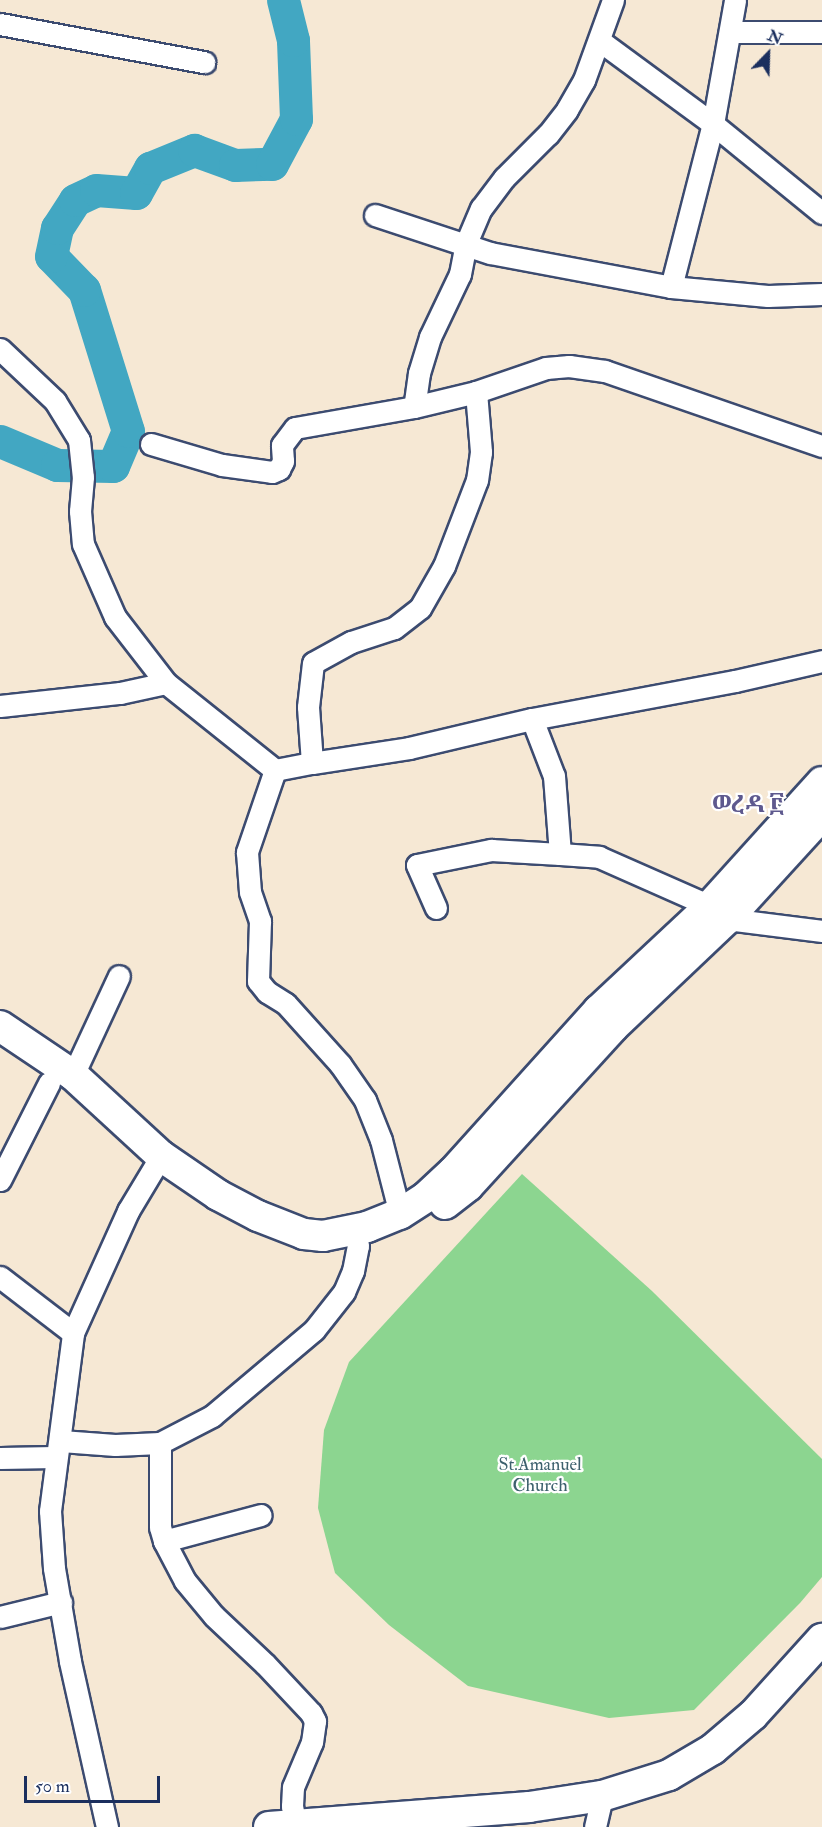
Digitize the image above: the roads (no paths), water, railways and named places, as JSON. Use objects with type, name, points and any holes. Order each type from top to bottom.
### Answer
[{"type":"main road","points":[[357,1238],[426,1197],[453,1172],[599,1010],[719,913],[822,782]]},
{"type":"main road","points":[[0,1026],[158,1163],[218,1195],[258,1216],[295,1230],[323,1236],[396,1237],[418,1224],[468,1186],[719,913],[822,815]]},
{"type":"main road","points":[[0,1050],[61,1079]]},
{"type":"main road","points":[[283,1826],[530,1807],[602,1796],[669,1775],[714,1749],[753,1715],[822,1638]]},
{"type":"street","points":[[671,287],[713,124],[735,0]]},
{"type":"street","points":[[414,407],[418,374],[430,338],[460,274],[466,243],[481,208],[504,178],[548,134],[567,110],[584,80],[600,41],[608,4]]},
{"type":"street","points":[[0,24],[204,62]]},
{"type":"street","points":[[730,32],[822,32]]},
{"type":"street","points":[[600,41],[713,124],[822,213]]},
{"type":"street","points":[[375,215],[466,243],[490,253],[671,287],[768,296],[822,294]]},
{"type":"street","points":[[0,349],[55,401],[79,440],[83,544],[114,618],[166,683],[275,770],[409,748],[532,718],[735,681],[822,661]]},
{"type":"street","points":[[151,444],[222,465],[272,472],[279,469],[283,461],[282,445],[295,428],[414,407],[476,392],[546,368],[569,366],[605,372],[822,446]]},
{"type":"street","points":[[312,763],[308,707],[313,663],[351,642],[394,628],[420,608],[444,566],[477,480],[481,452],[476,392]]},
{"type":"street","points":[[0,706],[120,693],[166,683]]},
{"type":"street","points":[[532,718],[554,776],[560,854]]},
{"type":"street","points":[[275,770],[247,852],[250,892],[260,921],[258,981],[267,992],[294,1013],[340,1064],[365,1100],[381,1140],[400,1214]]},
{"type":"street","points":[[436,908],[417,865],[491,850],[560,854],[599,857],[719,913],[822,931]]},
{"type":"street","points":[[0,1180],[119,976]]},
{"type":"street","points":[[107,1827],[70,1661],[54,1568],[50,1511],[73,1333],[128,1211],[158,1163]]},
{"type":"street","points":[[0,1458],[58,1449],[160,1443],[212,1416],[314,1330],[344,1292],[353,1271],[357,1238]]},
{"type":"street","points":[[0,1277],[73,1333]]},
{"type":"street","points":[[160,1443],[160,1527],[164,1541],[185,1581],[214,1616],[273,1672],[311,1713],[315,1721],[312,1742],[293,1787],[292,1806],[283,1826]]},
{"type":"street","points":[[164,1541],[261,1515]]},
{"type":"street","points":[[0,1617],[61,1602]]},
{"type":"street","points":[[595,1827],[602,1796]]},
{"type":"waterway","points":[[0,441],[57,465],[113,466],[128,431],[84,290],[51,256],[57,228],[75,200],[96,190],[136,193],[150,168],[194,150],[235,165],[272,164],[296,119],[293,40],[283,0]]},
{"type":"district","name":"ወረዳ ፫","points":[[748,805]]},
{"type":"park label","name":"St.Amanuel Church","points":[[540,1476]]}]
